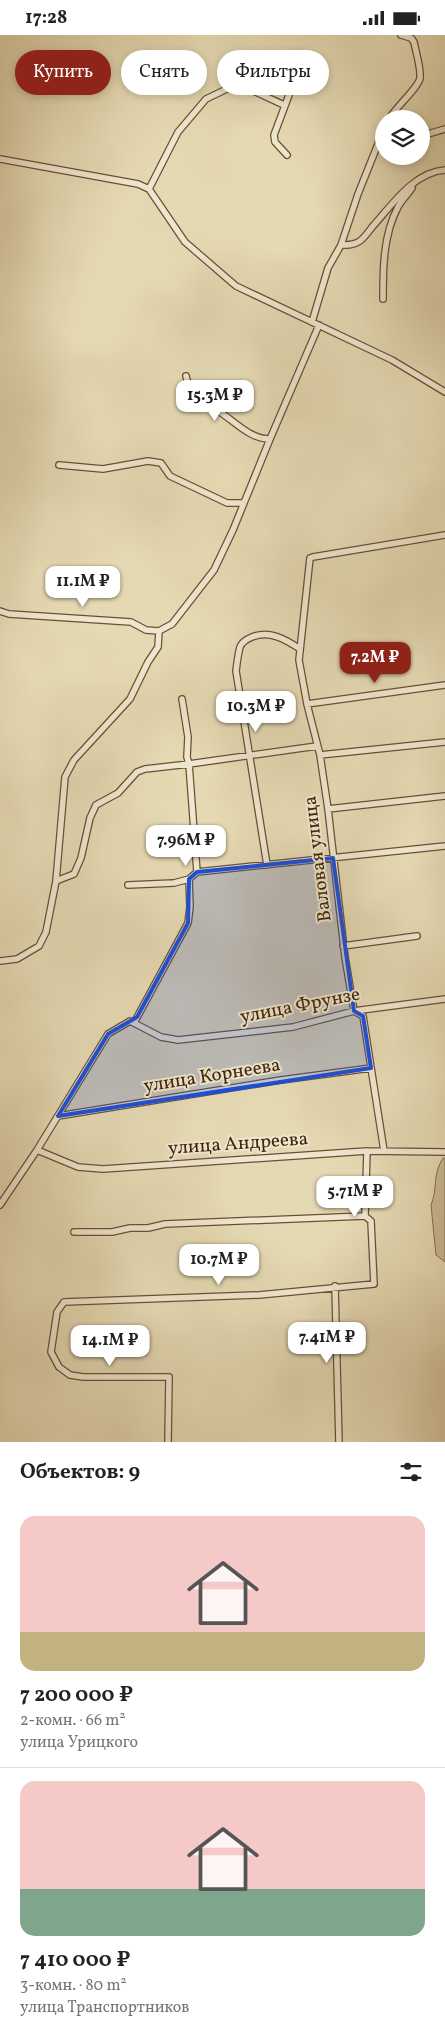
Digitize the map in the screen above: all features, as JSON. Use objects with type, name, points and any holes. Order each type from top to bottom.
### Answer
[{"type":"street","points":[[396,110],[419,85],[420,77],[414,42],[411,38],[401,35]]},
{"type":"street","points":[[149,189],[178,132],[206,99],[233,85],[247,88],[284,105]]},
{"type":"street","points":[[287,155],[275,142],[274,135],[288,95]]},
{"type":"street","points":[[430,133],[445,129]]},
{"type":"street","points":[[312,322],[328,268],[341,245],[358,193],[375,157]]},
{"type":"street","points":[[0,159],[138,184],[149,189],[185,242],[236,287],[392,360],[445,392]]},
{"type":"street","points":[[341,245],[350,245],[360,241],[404,192],[420,178],[434,172],[445,171]]},
{"type":"street","points":[[383,299],[384,261],[389,233],[398,207],[420,178]]},
{"type":"street","points":[[0,611],[9,614],[131,622],[146,630],[159,631],[172,624],[214,570],[319,325]]},
{"type":"street","points":[[186,375],[189,390],[196,400],[216,409],[235,424],[260,439],[270,439]]},
{"type":"street","points":[[59,465],[103,469],[148,461],[161,463],[170,476],[227,503],[244,503]]},
{"type":"street","name":"Валовая улица","points":[[384,1151],[363,1016],[354,1011],[320,755],[307,704],[299,660],[300,649],[310,558],[445,535]]},
{"type":"street","points":[[0,961],[17,959],[38,945],[46,932],[56,881],[65,777],[74,760],[130,699],[148,662],[158,647],[159,631]]},
{"type":"street","points":[[267,865],[236,671],[240,646],[247,639],[267,633],[300,649]]},
{"type":"street","points":[[307,704],[445,685]]},
{"type":"street","points":[[182,699],[188,737],[187,757],[197,872]]},
{"type":"street","points":[[320,755],[445,742]]},
{"type":"street","points":[[56,881],[74,874],[81,858],[90,818],[96,805],[118,793],[137,772],[145,769],[189,765],[317,746]]},
{"type":"street","points":[[328,809],[445,796]]},
{"type":"street","points":[[128,885],[174,883],[189,879],[197,872],[445,846]]},
{"type":"street","points":[[0,1205],[37,1150],[108,1035],[130,1021],[134,1023],[188,923],[190,907],[189,879]]},
{"type":"street","points":[[344,946],[417,936]]},
{"type":"street","name":"улица Фрунзе","points":[[134,1023],[161,1037],[178,1040],[293,1027],[354,1011],[445,999]]},
{"type":"street","name":"улица Корнеева","points":[[58,1116],[281,1080],[372,1068]]},
{"type":"street","name":"улица Андреева","points":[[37,1150],[78,1167],[103,1169],[367,1151],[445,1152]]},
{"type":"street","points":[[365,1216],[367,1151]]},
{"type":"street","points":[[74,1232],[112,1233],[165,1224],[365,1216],[371,1221],[374,1284],[336,1286],[259,1295],[64,1302],[57,1312],[51,1352],[59,1367],[70,1375],[83,1377],[168,1377],[168,1442]]},
{"type":"street","points":[[336,1286],[339,1442]]},
{"type":"highlighted area","points":[[333,858],[354,1011],[363,1016],[371,1068],[58,1116],[108,1034],[137,1017],[188,923],[189,879],[197,872]]},
{"type":"shaded area","points":[[443,1158],[445,1158],[445,1262],[436,1255],[431,1205],[437,1170]]}]
